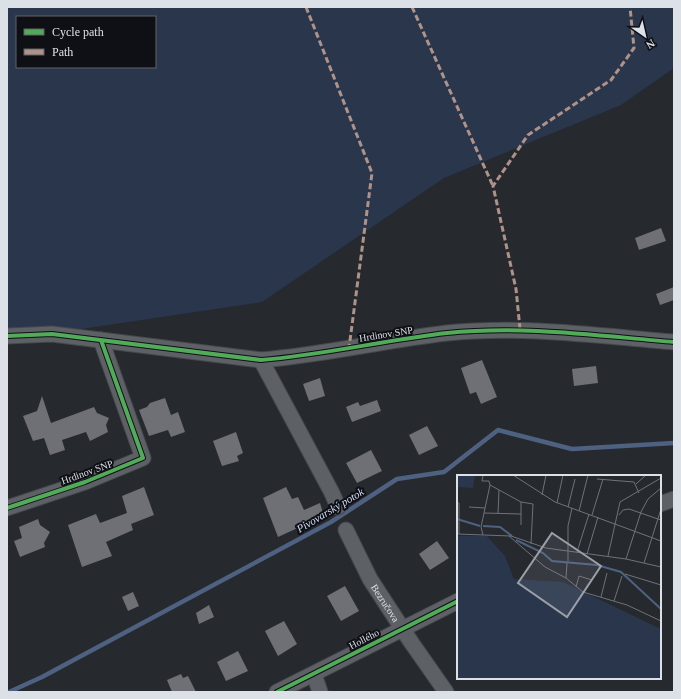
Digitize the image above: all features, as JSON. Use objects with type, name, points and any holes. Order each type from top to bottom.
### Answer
[{"type":"street","name":"Hrdinov SNP","points":[[7,336],[52,334],[261,360],[295,357],[448,333],[520,329],[674,342]]},
{"type":"street","name":"Hrdinov SNP","points":[[7,508],[85,482],[143,458],[101,340]]},
{"type":"street","points":[[261,360],[338,507]]},
{"type":"street","points":[[661,504],[674,499]]},
{"type":"street","name":"Bezručova","points":[[346,530],[370,579],[446,692]]},
{"type":"street","name":"Hollého","points":[[277,692],[457,602]]},
{"type":"street","points":[[314,674],[320,692]]},
{"type":"shaded area","points":[[7,7],[674,7],[674,68],[621,105],[444,178],[262,302],[7,340]]},
{"type":"building","points":[[661,228],[666,241],[639,250],[635,238]]},
{"type":"building","points":[[674,287],[674,300],[660,305],[656,294]]},
{"type":"building","points":[[482,360],[497,397],[481,404],[476,392],[470,394],[461,368]]},
{"type":"building","points":[[596,366],[598,383],[574,386],[572,369]]},
{"type":"building","points":[[320,378],[325,396],[309,401],[303,384]]},
{"type":"building","points":[[42,396],[51,423],[94,407],[97,413],[109,418],[106,425],[108,432],[90,441],[86,432],[62,440],[65,450],[50,455],[44,438],[33,441],[23,416],[37,411]]},
{"type":"building","points":[[165,398],[171,415],[178,412],[185,432],[171,437],[168,430],[149,436],[139,410],[147,407],[150,403]]},
{"type":"building","points":[[377,400],[381,411],[352,422],[346,407],[358,402],[360,406]]},
{"type":"building","points":[[427,426],[438,446],[419,455],[409,435]]},
{"type":"building","points":[[236,432],[243,453],[237,456],[239,461],[222,466],[213,441]]},
{"type":"building","points":[[371,450],[382,471],[357,483],[346,463]]},
{"type":"building","points":[[144,487],[154,515],[131,524],[133,530],[106,542],[112,556],[82,567],[68,525],[96,514],[100,523],[127,513],[122,496]]},
{"type":"building","points":[[286,487],[292,499],[298,497],[304,510],[320,503],[324,516],[278,537],[263,498]]},
{"type":"building","points":[[38,519],[40,525],[50,532],[44,543],[45,547],[20,557],[14,541],[22,538],[19,527]]},
{"type":"building","points":[[437,541],[449,558],[430,570],[419,554]]},
{"type":"building","points":[[345,586],[359,611],[341,621],[327,596]]},
{"type":"building","points":[[133,592],[139,606],[128,611],[122,597]]},
{"type":"building","points":[[209,605],[214,617],[199,624],[196,613]]},
{"type":"building","points":[[284,621],[297,644],[278,656],[265,631]]},
{"type":"building","points":[[238,651],[248,671],[226,681],[217,662]]},
{"type":"building","points":[[181,674],[183,678],[188,676],[196,692],[172,692],[167,680]]},
{"type":"waterway","name":"Pivovarský potok","points":[[9,692],[42,677],[331,522],[397,479],[444,472],[498,430],[572,449],[674,443]]},
{"type":"marked path","points":[[306,7],[372,173],[349,348]]},
{"type":"marked path","points":[[412,7],[493,186]]},
{"type":"marked path","points":[[520,329],[516,289],[493,186],[528,135],[611,80],[634,48],[630,7]]},
{"type":"cycle path","points":[[7,336],[52,334],[261,360],[308,355],[424,336],[475,331],[504,330],[561,332],[674,342]]},
{"type":"cycle path","points":[[7,508],[85,482],[143,458],[101,340]]},
{"type":"cycle path","points":[[277,692],[457,602]]}]
